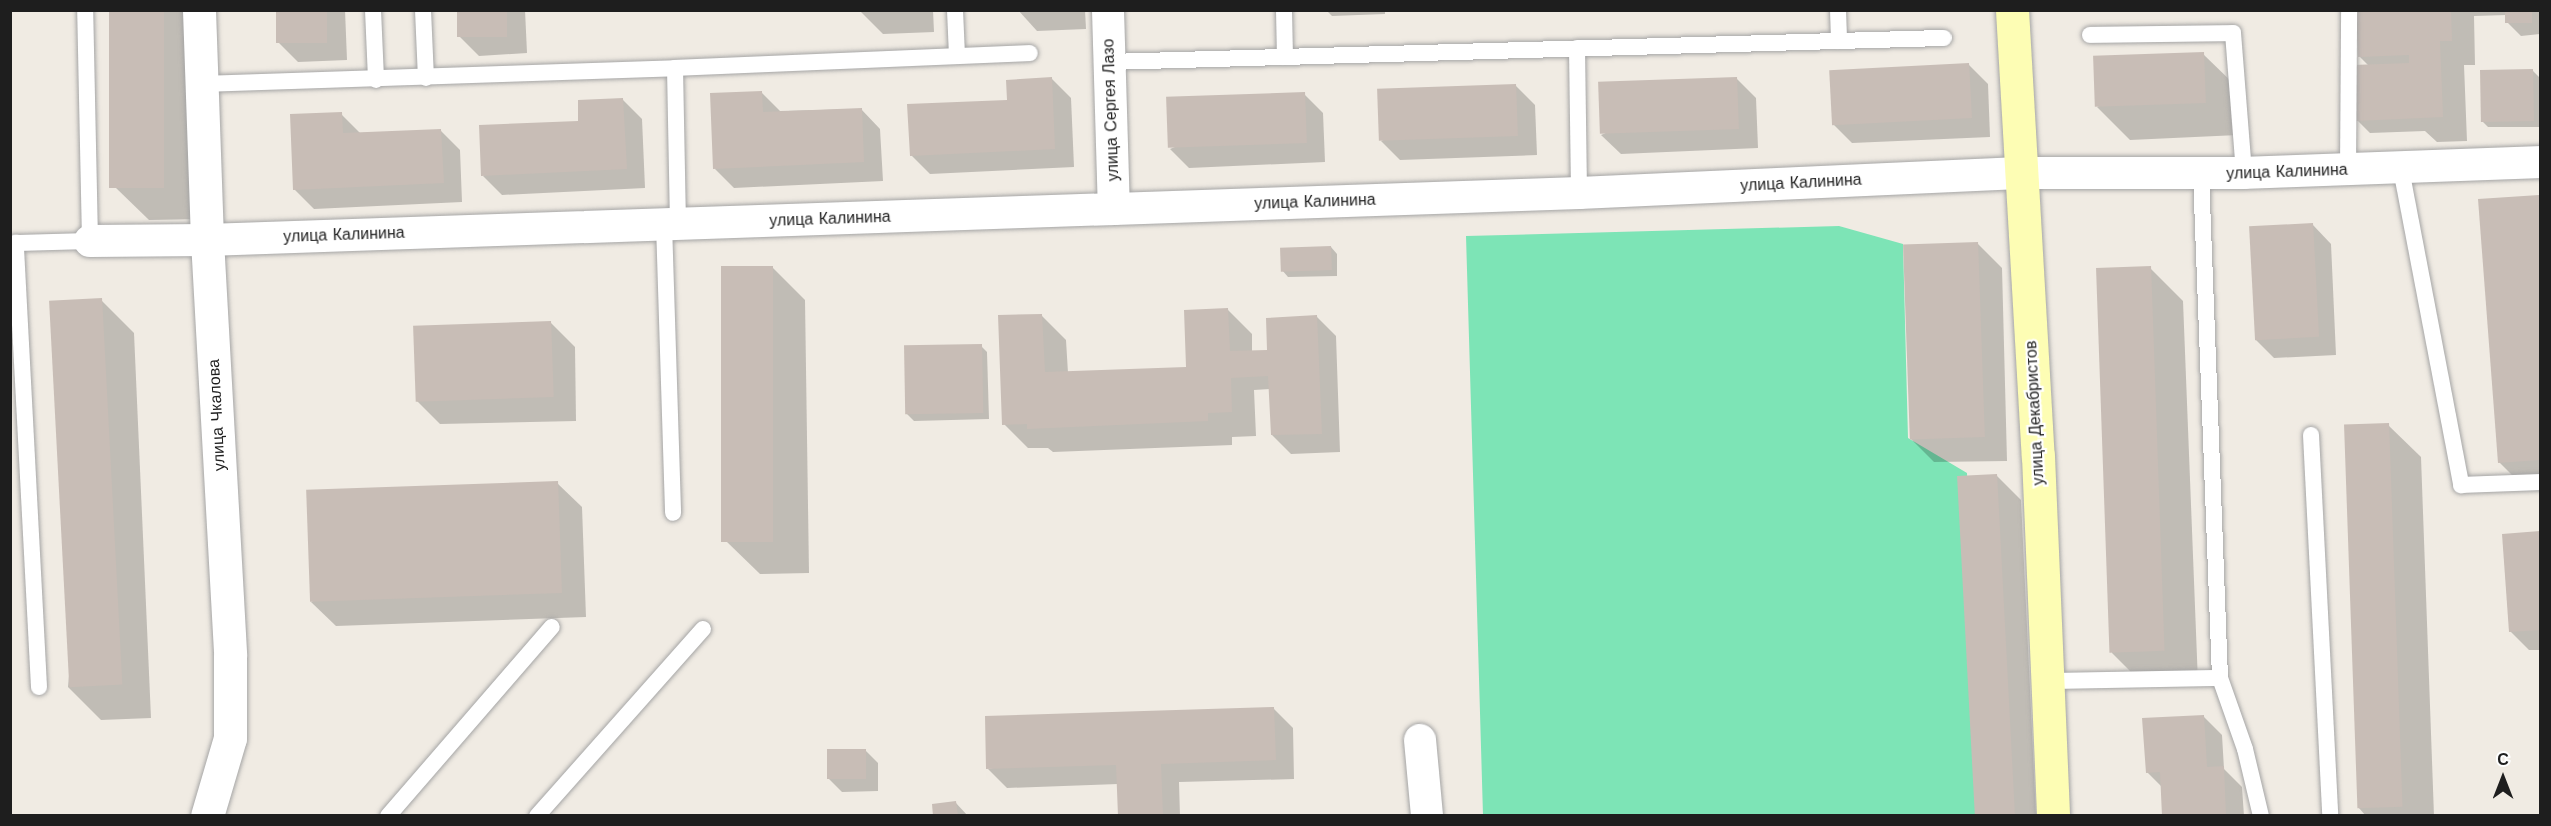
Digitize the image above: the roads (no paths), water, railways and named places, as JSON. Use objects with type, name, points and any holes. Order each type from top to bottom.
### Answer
[{"type":"main road","name":"улица Декабристов","points":[[2012,10],[2038,456],[2053,816]]},
{"type":"street","name":"улица Чкалова","points":[[199,10],[207,240],[231,655],[231,738],[207,816]]},
{"type":"street","name":"улица Сергея Лазо","points":[[1108,10],[1114,209]]},
{"type":"street","name":"улица Калинина","points":[[90,241],[207,240],[1579,193],[2020,174],[2201,174],[2401,169],[2541,162]]},
{"type":"street","points":[[1420,740],[1427,816]]},
{"type":"lane","points":[[39,687],[16,243],[90,241],[85,10]]},
{"type":"lane","points":[[373,10],[376,80]]},
{"type":"lane","points":[[423,10],[426,78]]},
{"type":"lane","points":[[955,10],[957,55]]},
{"type":"lane","points":[[1284,10],[1285,57]]},
{"type":"lane","points":[[1838,10],[1839,41]]},
{"type":"lane","points":[[2348,170],[2349,10]]},
{"type":"lane","points":[[2090,35],[2233,33],[2244,173]]},
{"type":"lane","points":[[1109,62],[1944,38]]},
{"type":"lane","points":[[1577,48],[1579,193]]},
{"type":"lane","points":[[202,84],[376,80],[1030,53]]},
{"type":"lane","points":[[673,513],[671,224],[675,68]]},
{"type":"lane","points":[[2401,169],[2461,485],[2541,482]]},
{"type":"lane","points":[[2201,174],[2220,678],[2245,749],[2261,816]]},
{"type":"lane","points":[[2311,435],[2330,816]]},
{"type":"lane","points":[[388,816],[552,627]]},
{"type":"lane","points":[[537,816],[703,629]]},
{"type":"lane","points":[[2047,681],[2220,678]]}]
